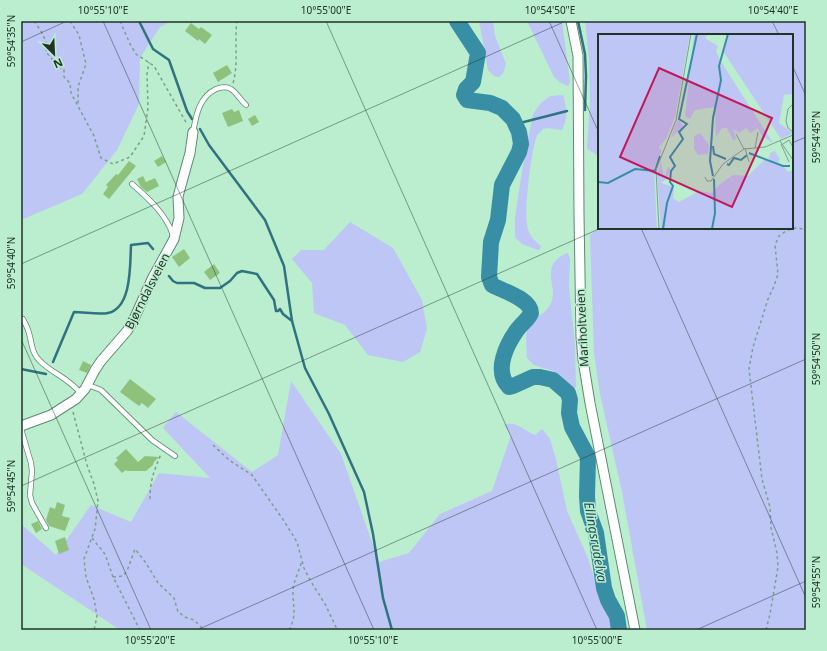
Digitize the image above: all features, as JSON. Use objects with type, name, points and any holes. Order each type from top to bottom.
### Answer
[{"type":"street","name":"Mariholtveien","points":[[571,21],[578,56],[579,236],[581,336],[583,360],[590,403],[635,630]]},
{"type":"street","name":"Bjørndalsveien","points":[[21,428],[71,403],[81,394],[88,385],[101,361],[127,331],[134,319],[152,279],[174,239],[179,218],[178,197],[190,153],[193,132]]},
{"type":"lane","points":[[193,132],[196,117],[202,102],[207,95],[219,88],[226,87],[231,90],[246,105]]},
{"type":"lane","points":[[132,184],[146,196],[161,214],[172,231],[174,239]]},
{"type":"lane","points":[[23,319],[36,357],[49,368],[68,380],[81,394]]},
{"type":"lane","points":[[88,385],[101,390],[152,440],[175,456]]},
{"type":"lane","points":[[21,428],[31,463],[32,471],[30,495],[32,503],[46,528]]},
{"type":"path","points":[[34,21],[46,39],[46,52],[59,67],[64,69],[64,77],[70,83],[72,93],[94,136],[101,158],[113,164],[130,157],[144,136],[147,123],[147,74],[149,62]]},
{"type":"path","points":[[70,21],[79,35],[86,64],[78,87],[78,106]]},
{"type":"path","points":[[120,21],[136,54],[149,62],[159,74],[182,116],[193,132]]},
{"type":"path","points":[[231,90],[235,74],[235,33],[237,21]]},
{"type":"path","points":[[793,228],[806,229]]},
{"type":"path","points":[[766,630],[778,567],[777,553],[771,528],[770,507],[762,479],[750,369],[753,347],[768,299],[778,274],[775,245],[780,236],[791,229]]},
{"type":"path","points":[[71,403],[74,421],[87,466],[94,484],[98,502],[95,529],[84,559],[86,577],[94,599],[97,616],[94,630]]},
{"type":"path","points":[[213,445],[228,460],[252,475],[297,542],[304,568],[325,604],[337,630]]},
{"type":"path","points":[[150,500],[151,478],[164,448]]},
{"type":"path","points":[[92,538],[105,554],[113,577],[140,630]]},
{"type":"path","points":[[113,577],[123,576],[128,571],[135,549],[146,563],[158,583],[174,598],[178,612],[185,617],[194,620],[204,630]]},
{"type":"path","points":[[288,630],[293,623],[295,616],[293,591],[302,559]]},
{"type":"shaded area","points":[[21,21],[172,21],[160,27],[140,58],[139,104],[117,150],[82,194],[21,220]]},
{"type":"shaded area","points":[[479,21],[493,21],[495,36],[506,64],[503,73],[499,77],[494,76],[488,70]]},
{"type":"shaded area","points":[[527,21],[562,21],[570,82],[568,86],[561,83],[554,77]]},
{"type":"shaded area","points":[[585,21],[806,21],[806,630],[647,630],[622,492],[600,394],[594,353],[590,235],[598,229],[793,229],[793,34],[598,34],[598,155],[587,149],[590,103],[589,58]]},
{"type":"shaded area","points":[[563,95],[566,113],[562,130],[550,128],[543,129],[537,136],[532,154],[526,211],[530,234],[541,246],[538,250],[522,244],[515,237],[515,217],[523,165],[533,114],[541,103],[550,96]]},
{"type":"shaded area","points":[[350,222],[393,248],[422,300],[427,329],[420,352],[403,362],[368,355],[345,325],[314,313],[312,283],[292,259],[301,250],[324,250]]},
{"type":"shaded area","points":[[568,253],[570,259],[569,286],[575,345],[576,387],[574,389],[553,371],[534,365],[527,358],[526,344],[526,333],[529,326],[535,319],[546,311],[551,303],[553,291],[551,269],[559,258]]},
{"type":"shaded area","points":[[291,381],[341,454],[379,562],[409,553],[440,514],[492,491],[511,435],[504,425],[516,425],[535,435],[542,429],[550,439],[556,459],[567,511],[588,558],[598,590],[619,630],[120,630],[21,564],[21,524],[56,555],[91,505],[131,522],[159,473],[210,478],[163,428],[176,412],[252,472],[278,455]]},
{"type":"building","points":[[191,23],[199,29],[201,27],[212,35],[205,44],[199,39],[198,41],[185,31]]},
{"type":"building","points":[[227,65],[232,73],[218,82],[213,73]]},
{"type":"building","points":[[232,109],[234,112],[239,110],[243,121],[228,127],[222,113]]},
{"type":"building","points":[[255,115],[259,122],[252,126],[248,119]]},
{"type":"building","points":[[162,156],[166,162],[158,167],[154,161]]},
{"type":"building","points":[[129,161],[136,166],[109,199],[103,194],[108,187],[106,185],[116,174],[118,175]]},
{"type":"building","points":[[143,176],[146,182],[155,178],[159,186],[147,192],[141,187],[137,179]]},
{"type":"building","points":[[184,249],[190,258],[179,267],[172,257]]},
{"type":"building","points":[[214,264],[220,273],[210,280],[204,272]]},
{"type":"building","points":[[83,361],[91,365],[87,373],[79,370]]},
{"type":"building","points":[[130,379],[156,399],[148,408],[142,403],[139,406],[120,392]]},
{"type":"building","points":[[126,449],[138,462],[145,456],[159,457],[146,471],[126,470],[122,473],[114,464],[118,460],[116,458]]},
{"type":"building","points":[[57,502],[65,505],[62,516],[70,518],[65,531],[49,526],[46,520],[50,507],[55,509]]},
{"type":"building","points":[[38,521],[42,529],[36,533],[31,524]]},
{"type":"building","points":[[65,537],[69,550],[59,554],[55,541]]},
{"type":"waterway","points":[[139,21],[153,49],[169,60],[187,111],[192,119]]},
{"type":"waterway","name":"Ellingsrudelva","points":[[457,21],[478,53],[473,82],[466,89],[464,95],[467,100],[490,103],[502,108],[513,119],[519,132],[521,144],[519,152],[502,185],[498,220],[491,242],[489,277],[492,285],[522,300],[530,308],[531,313],[517,330],[506,350],[502,366],[504,381],[509,387],[533,377],[540,377],[553,380],[568,393],[570,400],[569,413],[572,427],[588,457],[588,511],[596,533],[604,588],[608,600],[617,616],[619,630]]},
{"type":"waterway","points":[[578,21],[585,54],[585,110]]},
{"type":"waterway","points":[[516,124],[567,111]]},
{"type":"waterway","points":[[200,129],[209,145],[265,220],[284,266],[292,321],[305,368],[329,414],[364,492],[373,534],[383,598],[392,630]]},
{"type":"waterway","points":[[53,362],[74,312],[104,314],[116,309],[122,303],[126,294],[130,274],[131,245],[148,243],[153,249]]},
{"type":"waterway","points":[[169,276],[177,283],[194,283],[205,288],[220,288],[230,281],[237,273],[242,271],[257,274],[274,300],[276,311],[280,309],[283,314],[292,321]]},
{"type":"waterway","points":[[21,369],[46,374]]}]
